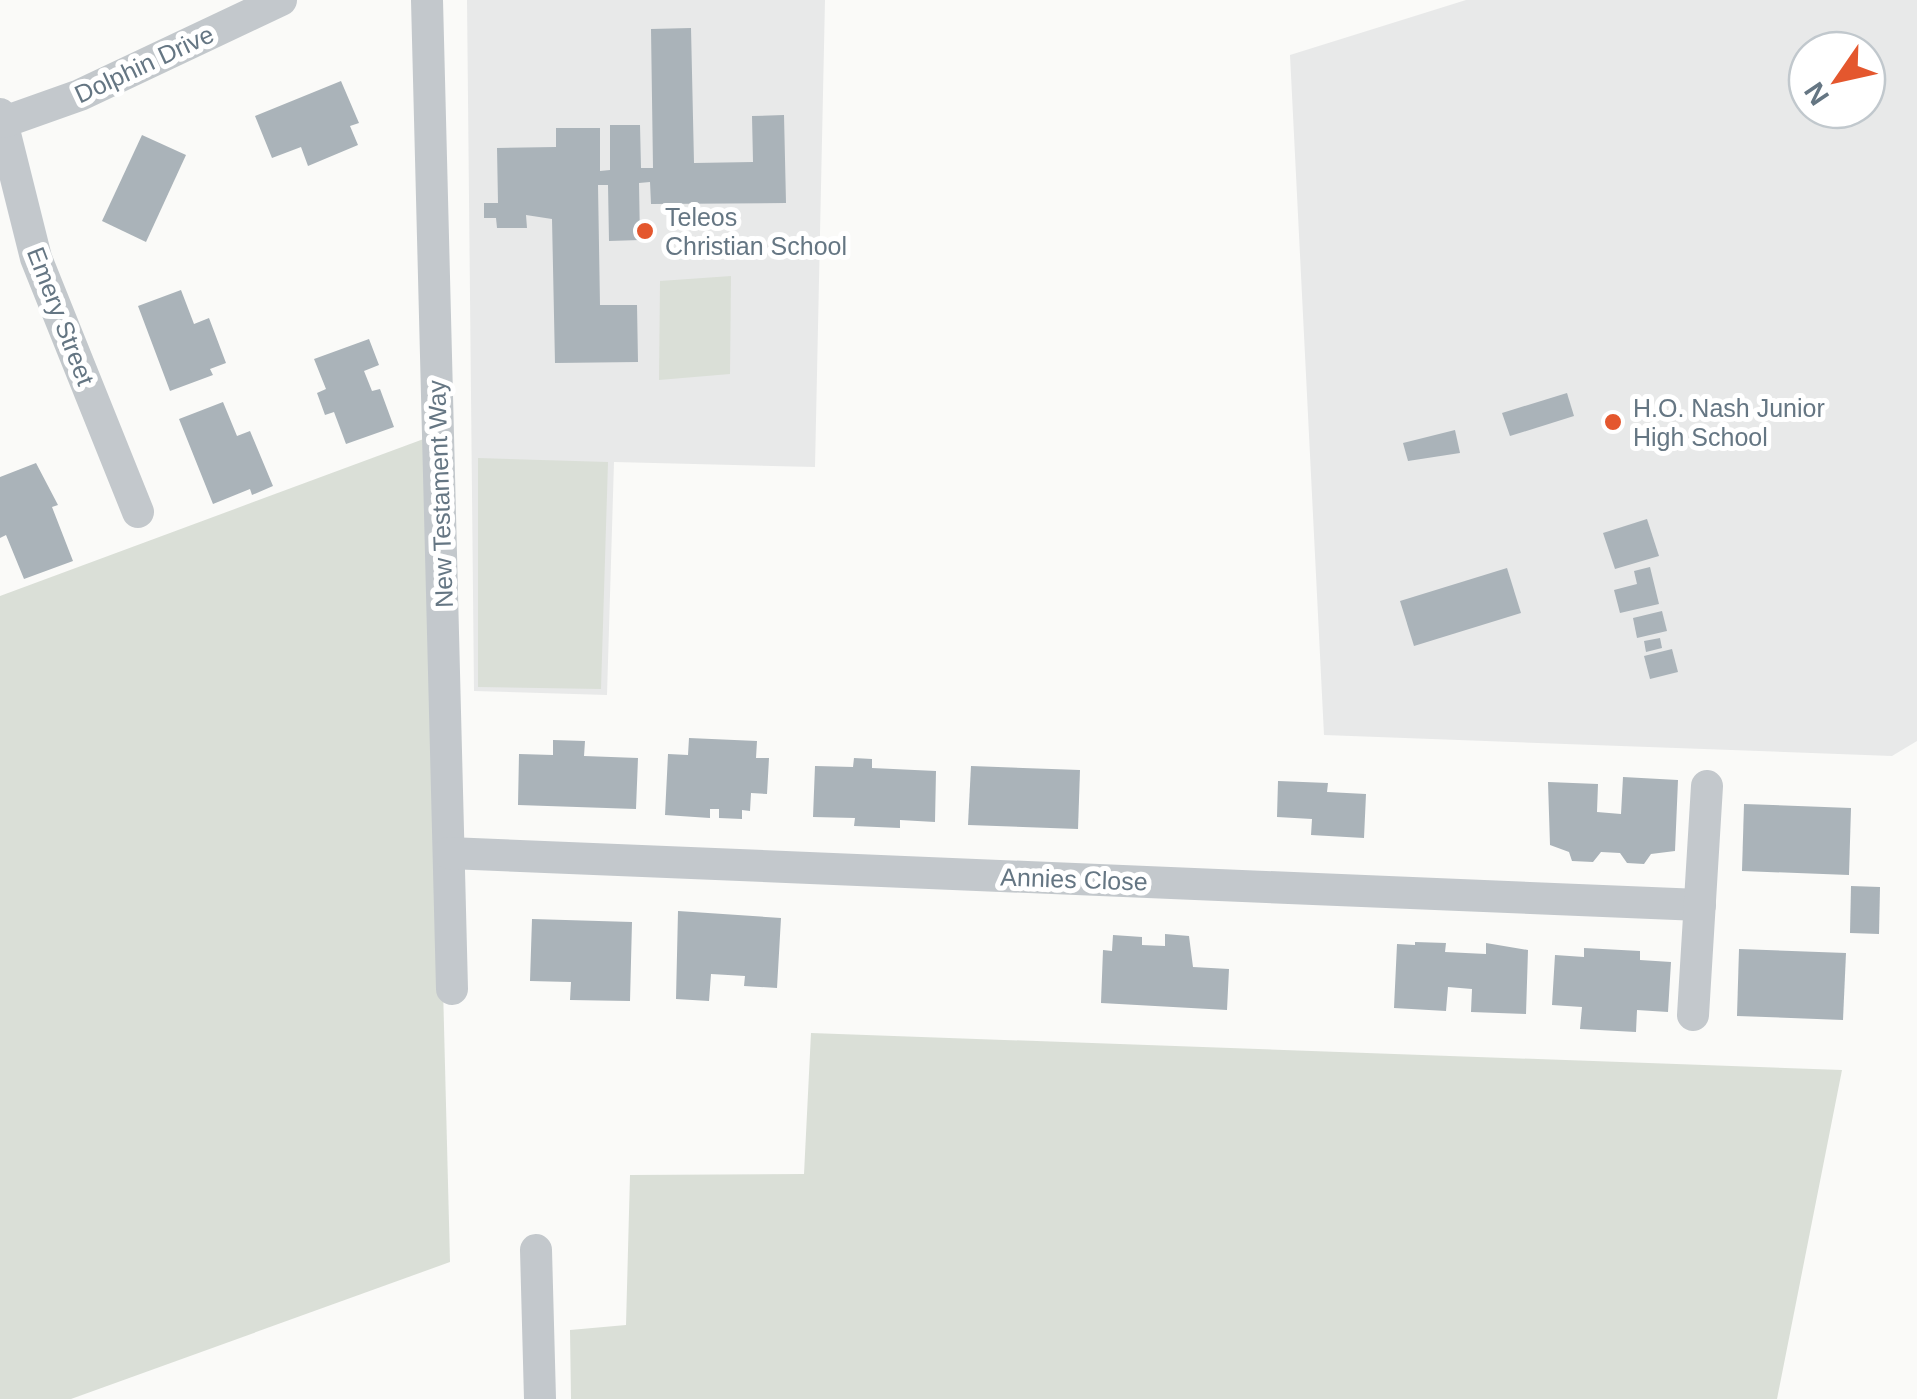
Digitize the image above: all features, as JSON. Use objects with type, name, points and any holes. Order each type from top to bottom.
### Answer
[{"type":"street","name":"Dolphin Drive","points":[[2,118],[80,94],[281,0]]},
{"type":"street","name":"New Testament Way","points":[[426,0],[452,988]]},
{"type":"street","name":"Emery Street","points":[[2,118],[36,258],[138,512]]},
{"type":"street","points":[[1692,1015],[1706,786]]},
{"type":"street","name":"Annies Close","points":[[449,852],[1700,904]]},
{"type":"street","points":[[536,1250],[540,1399]]},
{"type":"shaded area","name":"Teleos Christian School","points":[[467,0],[825,0],[815,467],[614,462],[607,695],[474,691]]},
{"type":"shaded area","name":"H.O. Nash Junior High School","points":[[1466,0],[1917,0],[1917,741],[1892,756],[1324,735],[1290,55]]},
{"type":"shaded area","points":[[731,276],[730,374],[659,380],[660,281]]},
{"type":"shaded area","points":[[429,437],[450,1262],[71,1399],[0,1399],[0,596]]},
{"type":"shaded area","points":[[478,458],[608,462],[601,689],[478,687]]},
{"type":"shaded area","points":[[811,1033],[1842,1070],[1777,1399],[571,1399],[570,1330],[626,1325],[630,1175],[804,1174]]},
{"type":"building","points":[[691,28],[694,163],[753,162],[752,116],[784,115],[786,203],[651,204],[650,182],[639,183],[640,240],[609,241],[608,185],[598,185],[600,305],[637,305],[638,362],[555,363],[552,219],[526,215],[527,228],[497,228],[496,218],[484,218],[484,203],[498,203],[497,148],[556,147],[556,128],[600,128],[600,171],[610,170],[610,125],[640,125],[641,168],[653,168],[651,29]]},
{"type":"building","points":[[341,81],[359,123],[350,126],[358,145],[308,166],[301,147],[272,158],[255,116]]},
{"type":"building","points":[[142,135],[186,155],[146,242],[102,221]]},
{"type":"building","points":[[181,290],[194,324],[209,318],[226,363],[210,369],[213,375],[170,391],[138,306]]},
{"type":"building","points":[[369,339],[379,365],[364,371],[372,391],[380,389],[394,427],[346,444],[334,412],[325,415],[317,393],[326,389],[314,359]]},
{"type":"building","points":[[1567,393],[1574,416],[1510,436],[1502,413]]},
{"type":"building","points":[[223,402],[237,436],[250,431],[273,486],[252,495],[250,489],[213,504],[179,419]]},
{"type":"building","points":[[1455,430],[1460,453],[1408,461],[1403,443]]},
{"type":"building","points":[[36,463],[58,505],[52,507],[73,561],[24,579],[6,535],[0,538],[0,477]]},
{"type":"building","points":[[1647,519],[1659,556],[1615,569],[1603,533]]},
{"type":"building","points":[[1650,567],[1659,604],[1620,613],[1614,590],[1637,584],[1634,571]]},
{"type":"building","points":[[1507,568],[1521,613],[1414,646],[1400,601]]},
{"type":"building","points":[[1662,611],[1667,631],[1637,638],[1633,618]]},
{"type":"building","points":[[1660,638],[1662,648],[1646,652],[1644,641]]},
{"type":"building","points":[[1672,649],[1678,672],[1650,679],[1644,656]]},
{"type":"building","points":[[689,738],[757,741],[756,758],[769,758],[767,794],[751,793],[750,811],[742,810],[742,819],[719,818],[719,809],[710,809],[710,818],[665,815],[668,754],[688,755]]},
{"type":"building","points":[[553,740],[585,741],[584,756],[638,758],[636,809],[518,805],[519,754],[553,755]]},
{"type":"building","points":[[854,758],[872,759],[872,768],[936,771],[935,822],[900,820],[900,828],[854,826],[855,818],[813,817],[815,766],[853,767]]},
{"type":"building","points":[[971,766],[1080,770],[1078,829],[968,825]]},
{"type":"building","points":[[1623,777],[1678,780],[1675,851],[1651,854],[1644,864],[1627,863],[1620,853],[1601,852],[1593,862],[1572,861],[1569,852],[1550,845],[1548,782],[1598,784],[1597,812],[1621,814]]},
{"type":"building","points":[[1278,781],[1328,783],[1327,792],[1366,794],[1364,838],[1311,835],[1312,819],[1277,817]]},
{"type":"building","points":[[1744,804],[1851,808],[1849,875],[1742,871]]},
{"type":"building","points":[[1851,886],[1880,887],[1879,934],[1850,933]]},
{"type":"building","points":[[678,911],[781,918],[777,988],[744,986],[745,976],[711,974],[709,1001],[676,999]]},
{"type":"building","points":[[532,919],[632,922],[630,1001],[570,1000],[571,982],[530,981]]},
{"type":"building","points":[[1165,934],[1189,936],[1193,967],[1229,969],[1227,1010],[1101,1003],[1103,950],[1112,951],[1113,935],[1142,937],[1142,945],[1165,946]]},
{"type":"building","points":[[1446,943],[1445,952],[1486,954],[1486,943],[1528,950],[1526,1014],[1471,1012],[1472,989],[1448,987],[1446,1011],[1394,1008],[1397,944]]},
{"type":"building","points":[[1584,948],[1640,951],[1640,960],[1671,962],[1668,1012],[1637,1010],[1636,1032],[1580,1029],[1582,1007],[1552,1005],[1555,955],[1584,957]]},
{"type":"building","points":[[1739,949],[1846,953],[1843,1020],[1737,1016]]},
{"type":"place","name":"Teleos Christian School","points":[[645,231]]},
{"type":"place","name":"H.O. Nash Junior High School","points":[[1613,422]]}]
